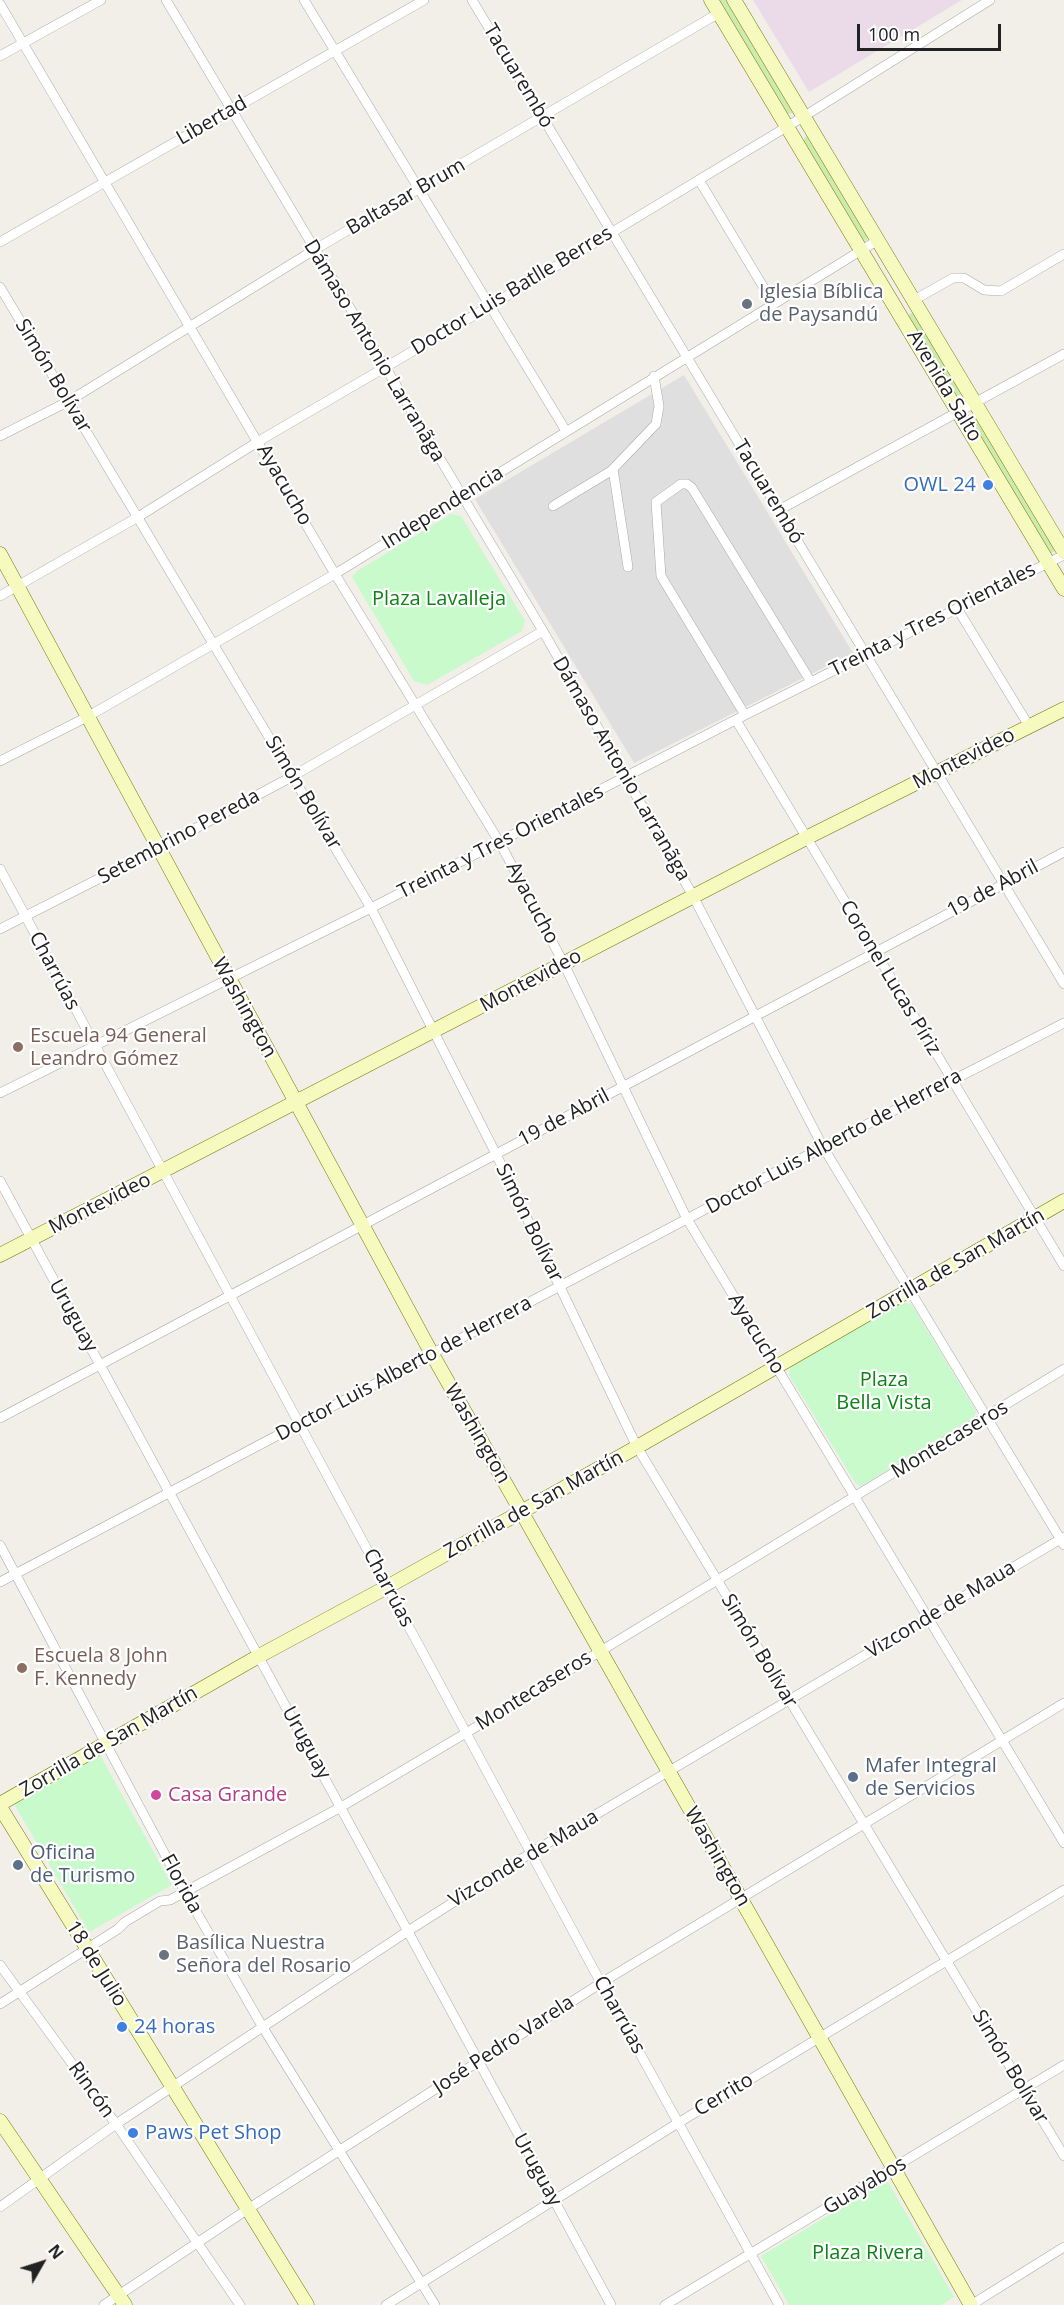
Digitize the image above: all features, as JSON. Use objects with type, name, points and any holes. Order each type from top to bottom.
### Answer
[{"type":"street","points":[[0,57],[101,0]]},
{"type":"street","name":"Dámaso Antonio Larranãga","points":[[165,0],[543,631],[627,777],[693,896],[823,1147],[1063,1540]]},
{"type":"street","points":[[304,0],[566,432]]},
{"type":"street","name":"Libertad","points":[[0,242],[424,0]]},
{"type":"street","name":"Tacuarembó","points":[[472,0],[1064,984]]},
{"type":"street","name":"Avenida Salto","points":[[711,0],[960,411],[1064,589]]},
{"type":"street","name":"Avenida Salto","points":[[734,0],[976,402],[1064,554]]},
{"type":"street","name":"Doctor Luis Batlle Berres","points":[[0,596],[138,517],[259,441],[490,306],[803,117],[990,0]]},
{"type":"street","name":"Ayacucho","points":[[0,4],[259,441],[335,574],[500,843],[564,964],[687,1219],[1064,1843]]},
{"type":"street","name":"Baltasar Brum","points":[[0,436],[69,401],[314,250],[719,14]]},
{"type":"street","points":[[699,180],[773,303]]},
{"type":"street","name":"Independencia","points":[[0,761],[87,717],[212,642],[335,574],[685,356],[878,240]]},
{"type":"street","points":[[895,306],[953,278],[964,278],[984,290],[1001,291],[1064,254]]},
{"type":"street","name":"Simón Bolívar","points":[[0,287],[371,908],[496,1154],[637,1447],[1064,2156]]},
{"type":"street","points":[[779,510],[1064,354]]},
{"type":"street","points":[[554,506],[613,469],[656,424],[659,406],[654,376]]},
{"type":"street","points":[[613,469],[628,567]]},
{"type":"street","name":"Coronel Lucas Píriz","points":[[811,682],[692,488],[687,484],[681,484],[656,502],[661,576],[806,838],[1064,1266]]},
{"type":"street","name":"Washington","points":[[0,554],[157,849],[432,1354],[971,2305]]},
{"type":"street","name":"Treinta y Tres Orientales","points":[[0,1093],[500,843],[741,717],[1064,554]]},
{"type":"street","points":[[957,608],[1029,726]]},
{"type":"street","name":"Setembrino Pereda","points":[[0,929],[293,776],[543,631]]},
{"type":"street","name":"Montevideo","points":[[0,1256],[693,896],[1064,709]]},
{"type":"street","name":"19 de Abril","points":[[0,1418],[1064,852]]},
{"type":"street","name":"Charrúas","points":[[0,869],[601,1983],[749,2255],[779,2305]]},
{"type":"street","name":"Doctor Luis Alberto de Herrera","points":[[0,1582],[823,1147],[1064,1023]]},
{"type":"street","name":"Uruguay","points":[[0,1181],[611,2305]]},
{"type":"street","name":"Zorrilla de San Martín","points":[[0,1805],[259,1656],[387,1587],[777,1368],[1064,1201]]},
{"type":"street","name":"Montecaseros","points":[[0,2004],[160,1901],[170,1900],[341,1807],[1064,1369]]},
{"type":"street","name":"Vizconde de Maua","points":[[0,2206],[172,2086],[408,1930],[531,1853],[928,1617],[1063,1540]]},
{"type":"street","name":"Florida","points":[[0,1545],[185,1892],[262,2026],[435,2305]]},
{"type":"street","name":"José Pedro Varela","points":[[104,2305],[122,2300],[248,2209],[601,1983],[1064,1703]]},
{"type":"street","name":"18 de Julio","points":[[0,1805],[307,2305]]},
{"type":"street","name":"Cerrito","points":[[386,2305],[678,2122],[1064,1890]]},
{"type":"street","name":"Rincón","points":[[0,1965],[116,2124],[240,2305]]},
{"type":"street","name":"Guayabos","points":[[665,2305],[1064,2066]]},
{"type":"street","points":[[0,2121],[122,2300]]},
{"type":"street","points":[[971,2305],[1064,2247]]},
{"type":"shaded area","points":[[753,0],[962,0],[809,92]]},
{"type":"shaded area","points":[[684,375],[853,653],[634,763],[475,499]]},
{"type":"green space","points":[[716,0],[727,0],[793,109],[792,113],[785,114]]},
{"type":"green space","points":[[806,136],[810,138],[869,235],[866,241],[861,240],[802,143]]},
{"type":"green space","points":[[911,313],[915,313],[960,391],[960,395],[954,395],[907,318]]},
{"type":"green space","points":[[975,412],[1058,549],[1051,553],[968,416]]},
{"type":"green space","name":"Plaza Lavalleja","points":[[451,514],[461,516],[525,621],[522,631],[427,685],[414,681],[352,577],[357,571]]},
{"type":"green space","name":"Plaza Bella Vista","points":[[904,1302],[912,1305],[976,1411],[974,1417],[861,1486],[856,1484],[789,1375],[791,1366]]},
{"type":"green space","points":[[100,1755],[172,1885],[89,1932],[14,1804]]},
{"type":"green space","name":"Plaza Rivera","points":[[887,2180],[954,2297],[941,2305],[789,2305],[761,2256]]},
{"type":"place","name":"Iglesia Bíblica de Paysandú","points":[[747,304]]},
{"type":"place","name":"OWL 24","points":[[988,485]]},
{"type":"place","name":"Escuela 94 General Leandro Gómez","points":[[18,1047]]},
{"type":"place","name":"Escuela 8 John F. Kennedy","points":[[22,1668]]},
{"type":"place","name":"Mafer Integral de Servicios","points":[[853,1777]]},
{"type":"place","name":"Casa Grande","points":[[156,1795]]},
{"type":"place","name":"Oficina de Turismo","points":[[18,1865]]},
{"type":"place","name":"Basílica Nuestra Señora del Rosario","points":[[164,1955]]},
{"type":"place","name":"24 horas","points":[[122,2027]]},
{"type":"place","name":"Paws Pet Shop","points":[[133,2133]]}]
